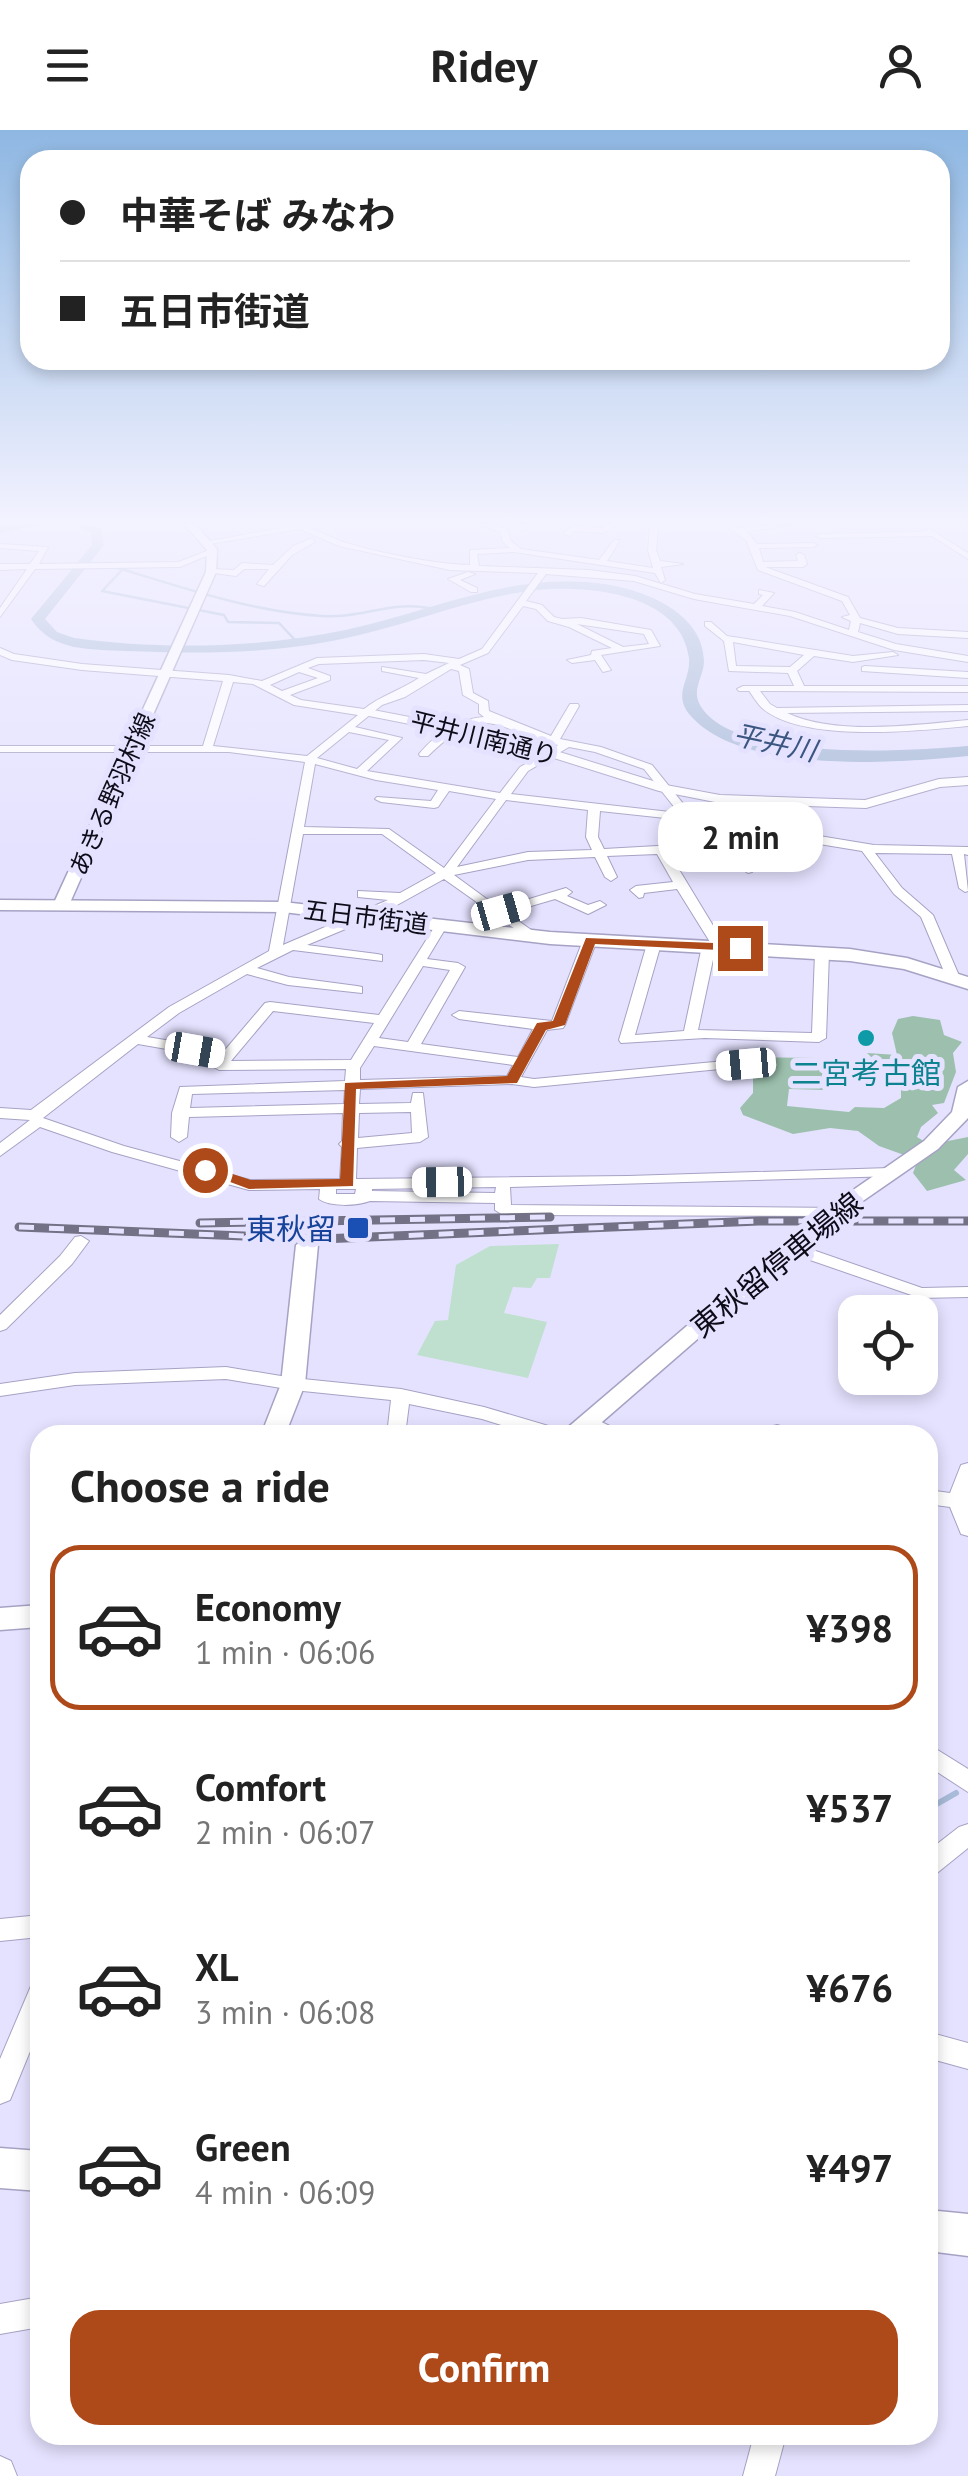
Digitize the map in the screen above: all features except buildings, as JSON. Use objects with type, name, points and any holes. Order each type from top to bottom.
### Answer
[{"type":"main road","name":"あきる野羽村線","points":[[62,905],[184,633]]},
{"type":"main road","name":"五日市街道","points":[[0,905],[283,907],[532,936],[822,953],[892,962],[961,980]]},
{"type":"main road","name":"東秋留停車場線","points":[[585,1425],[790,1247],[931,1145],[964,1115],[968,1086]]},
{"type":"main road","points":[[277,1425],[293,1384],[307,1245]]},
{"type":"main road","points":[[0,1619],[30,1617]]},
{"type":"main road","points":[[0,2168],[30,2170]]},
{"type":"main road","points":[[938,2232],[968,2236]]},
{"type":"street","points":[[275,953],[311,760],[368,712],[427,677],[486,651],[499,633]]},
{"type":"street","points":[[587,633],[624,651]]},
{"type":"street","points":[[606,670],[597,652],[656,644],[646,633]]},
{"type":"street","points":[[721,633],[728,639],[812,653],[968,661]]},
{"type":"street","points":[[849,633],[929,659]]},
{"type":"street","points":[[941,633],[968,635]]},
{"type":"street","points":[[728,639],[732,669],[792,670],[812,653]]},
{"type":"street","points":[[874,642],[968,661]]},
{"type":"street","name":"平井川南通り","points":[[0,652],[36,661],[168,670],[263,684],[298,703],[368,712],[552,747],[664,788],[740,801],[866,804],[940,783],[968,781]]},
{"type":"street","points":[[263,684],[317,661],[424,657],[455,663],[464,669],[468,695],[484,703],[484,713],[552,747],[569,744],[597,749],[648,767],[687,816],[748,869]]},
{"type":"street","points":[[572,660],[598,658]]},
{"type":"street","points":[[858,658],[901,733]]},
{"type":"street","points":[[944,673],[946,661]]},
{"type":"street","points":[[284,694],[327,678],[297,668]]},
{"type":"street","points":[[385,669],[427,677]]},
{"type":"street","points":[[792,670],[800,688]]},
{"type":"street","points":[[865,670],[968,676]]},
{"type":"street","points":[[207,749],[229,678]]},
{"type":"street","points":[[748,689],[968,689]]},
{"type":"street","points":[[748,689],[771,710],[828,727],[901,733],[968,723]]},
{"type":"street","points":[[446,873],[500,796],[529,764],[552,747],[574,706]]},
{"type":"street","points":[[771,710],[968,708]]},
{"type":"street","points":[[424,754],[454,729],[486,719],[516,728]]},
{"type":"street","points":[[348,729],[398,738],[359,773]]},
{"type":"street","points":[[0,749],[207,749],[311,760],[359,773],[500,796],[687,816],[740,801]]},
{"type":"street","points":[[380,799],[434,805],[446,787]]},
{"type":"street","points":[[594,808],[592,837],[611,877]]},
{"type":"street","points":[[297,830],[384,831],[532,936]]},
{"type":"street","points":[[0,1151],[158,1020],[275,953],[366,916],[446,873],[528,856],[809,837],[865,847],[962,851],[965,888]]},
{"type":"street","points":[[865,847],[898,891],[928,915],[961,980]]},
{"type":"street","points":[[660,850],[679,885],[708,922],[714,946],[690,1036]]},
{"type":"street","points":[[639,894],[636,890],[679,885]]},
{"type":"street","points":[[362,894],[402,896]]},
{"type":"street","points":[[501,911],[561,894],[588,910],[600,904]]},
{"type":"street","points":[[358,1187],[347,1144],[355,1064],[441,926]]},
{"type":"street","points":[[459,1015],[558,1025],[590,940]]},
{"type":"street","points":[[654,944],[626,1040],[725,1034],[819,1038],[822,953]]},
{"type":"street","points":[[296,946],[376,958]]},
{"type":"street","points":[[412,1047],[458,968],[420,962]]},
{"type":"street","points":[[246,969],[288,981],[357,990]]},
{"type":"street","points":[[355,1064],[220,1066],[270,1006],[382,1020]]},
{"type":"street","points":[[512,1080],[542,1026]]},
{"type":"street","points":[[133,1039],[226,1055]]},
{"type":"street","points":[[370,1041],[522,1062]]},
{"type":"street","points":[[179,1136],[185,1090],[512,1080],[534,1083],[746,1064]]},
{"type":"street","points":[[347,1144],[420,1136],[417,1084]]},
{"type":"street","points":[[180,1113],[418,1107]]},
{"type":"street","points":[[0,1113],[36,1118],[118,1149],[238,1182],[329,1183],[327,1199],[358,1187],[503,1190],[890,1172]]},
{"type":"street","points":[[503,1190],[503,1210],[835,1211]]},
{"type":"street","points":[[0,1326],[81,1240]]},
{"type":"street","points":[[790,1247],[920,1292],[968,1292]]},
{"type":"street","points":[[0,1390],[105,1376],[226,1373],[401,1396],[523,1425]]},
{"type":"street","points":[[397,1425],[401,1396]]},
{"type":"street","points":[[968,1470],[959,1484],[962,1520],[968,1529]]},
{"type":"street","points":[[938,1498],[960,1501]]},
{"type":"street","points":[[938,1761],[968,1782]]},
{"type":"street","points":[[938,1857],[968,1834]]},
{"type":"street","points":[[0,1930],[30,1927]]},
{"type":"street","points":[[0,2091],[30,2020]]},
{"type":"street","points":[[938,2047],[968,2056]]},
{"type":"street","points":[[0,2319],[30,2314]]},
{"type":"street","points":[[759,2476],[767,2445]]},
{"type":"green space","points":[[913,1016],[940,1020],[944,1035],[962,1042],[953,1053],[956,1072],[944,1103],[932,1105],[938,1113],[921,1127],[917,1137],[935,1148],[943,1142],[968,1137],[968,1154],[954,1170],[966,1180],[927,1191],[913,1173],[918,1160],[879,1146],[858,1131],[830,1128],[793,1134],[743,1115],[740,1108],[753,1093],[753,1057],[815,1058],[821,1065],[825,1090],[789,1089],[787,1106],[849,1112],[855,1107],[884,1108],[901,1098],[901,1086],[867,1053],[897,1055],[892,1033],[898,1019]]},
{"type":"green space","points":[[559,1244],[550,1278],[537,1278],[531,1288],[513,1287],[504,1313],[547,1322],[528,1378],[417,1355],[435,1321],[448,1320],[456,1265],[490,1246]]},
{"type":"waterway","name":"平井川","points":[[50,633],[97,645],[176,648],[233,648],[348,633]]},
{"type":"waterway","points":[[289,633],[297,642]]},
{"type":"waterway","name":"平井川","points":[[688,633],[696,657],[688,696],[697,713],[718,730],[749,742],[825,754],[968,751]]},
{"type":"waterway","points":[[938,1803],[956,1793]]},
{"type":"railway","points":[[200,1223],[550,1217]]},
{"type":"railway","points":[[19,1227],[321,1239],[759,1221],[968,1221]]},
{"type":"place","name":"二宮考古館","points":[[866,1038]]},
{"type":"place","name":"東秋留","points":[[358,1228]]},
{"type":"route","points":[[205,1170],[249,1184],[348,1183],[350,1086],[512,1080],[542,1026],[558,1025],[590,940],[740,948]]}]
